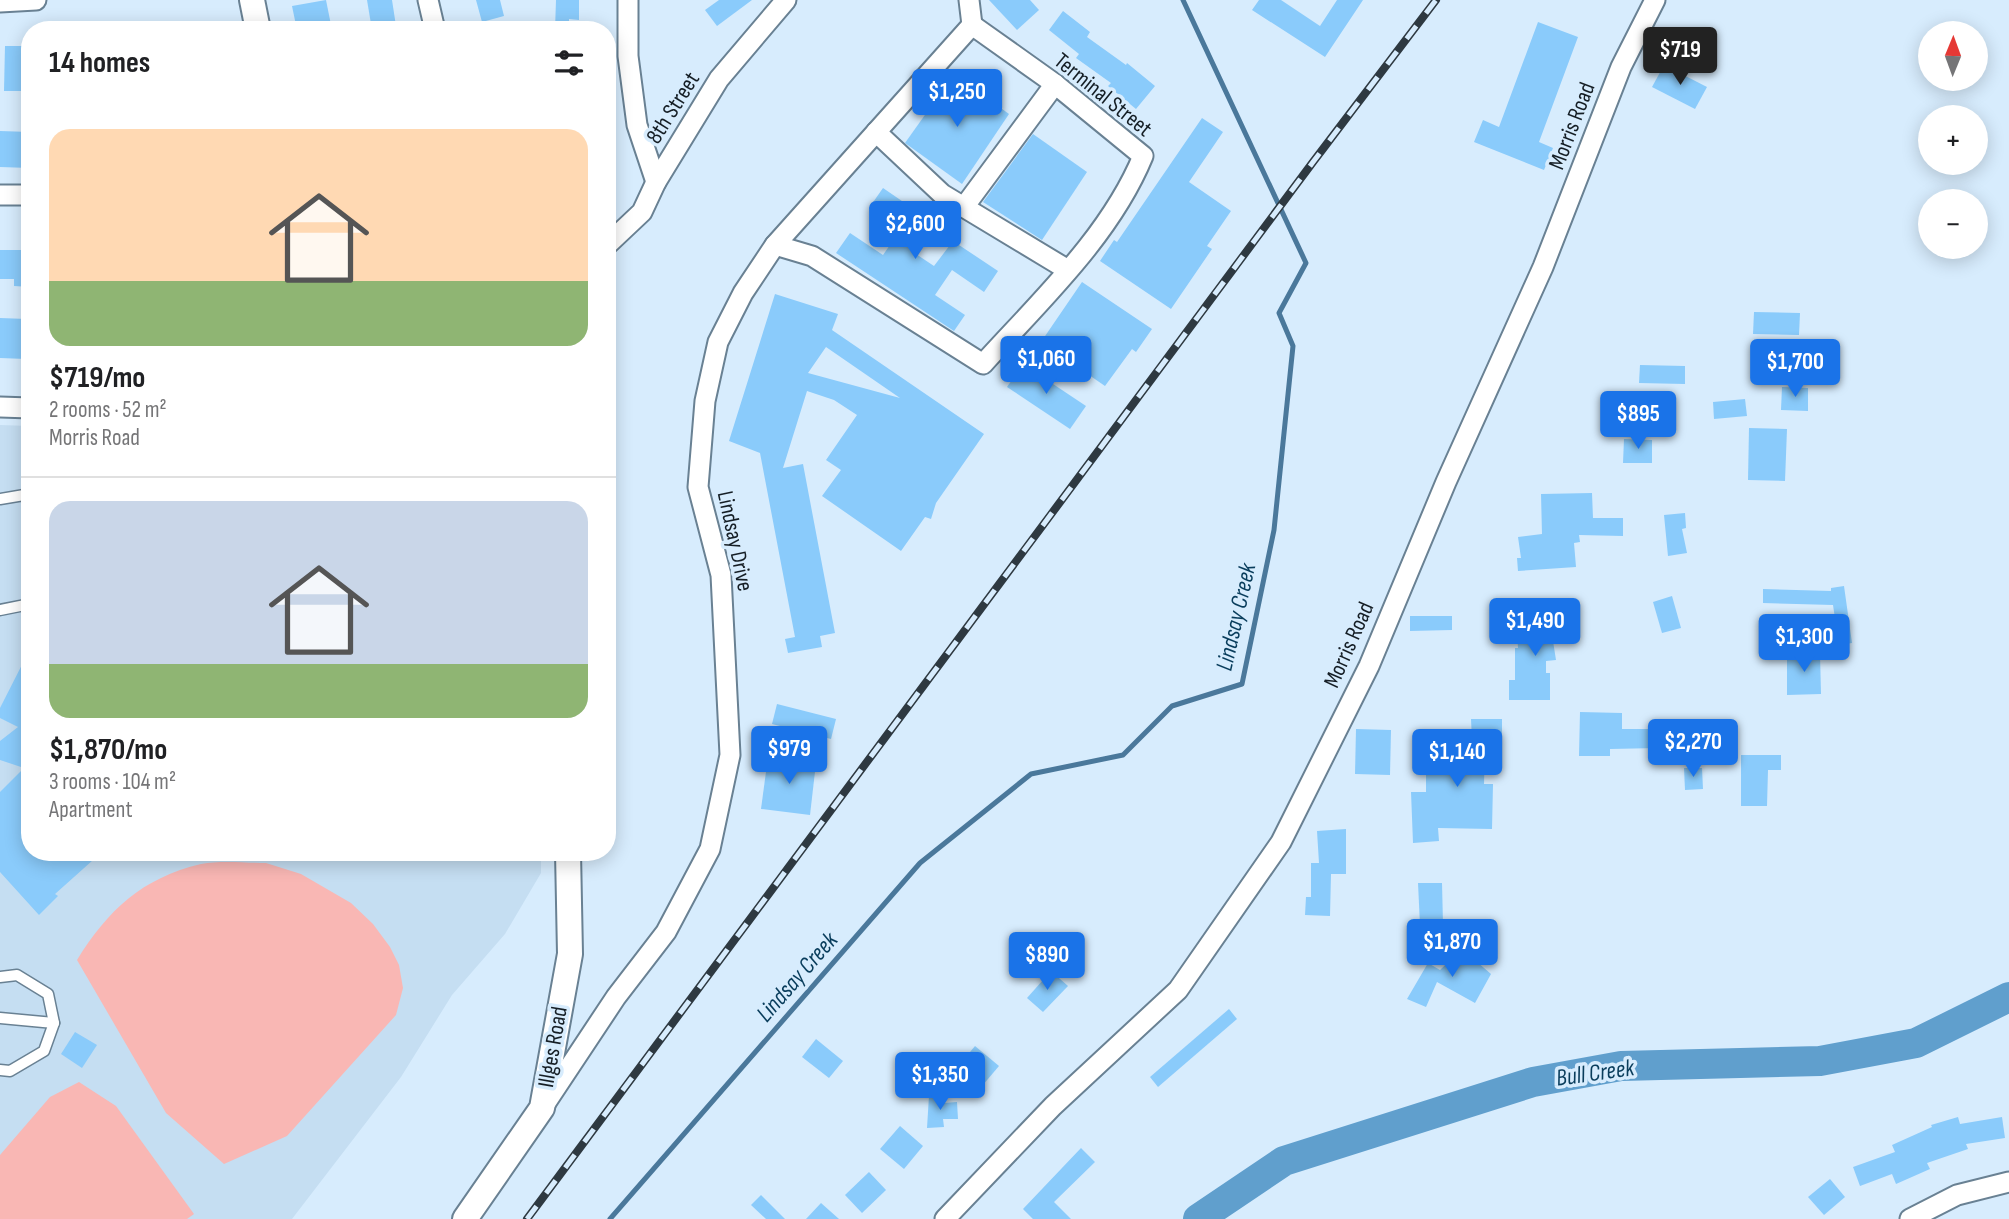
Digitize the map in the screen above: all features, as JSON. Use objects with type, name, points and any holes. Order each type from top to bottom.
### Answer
[{"type":"street","points":[[0,2],[36,0]]},
{"type":"street","points":[[252,0],[256,21]]},
{"type":"street","points":[[428,0],[433,21]]},
{"type":"street","points":[[628,0],[628,56],[637,125],[656,182]]},
{"type":"street","name":"8th Street","points":[[616,237],[642,212],[656,182],[719,79],[786,0]]},
{"type":"street","points":[[969,0],[972,25]]},
{"type":"street","name":"Morris Road","points":[[945,1219],[1053,1106],[1178,990],[1281,842],[1369,666],[1446,482],[1544,268],[1621,67],[1655,0]]},
{"type":"street","name":"Terminal Street","points":[[972,25],[1055,84],[1143,156],[1130,186],[1068,270]]},
{"type":"street","name":"Lindsay Drive","points":[[542,1108],[617,997],[666,932],[710,849],[730,755],[721,575],[698,487],[705,401],[718,342],[743,293],[775,245],[972,25]]},
{"type":"street","points":[[964,207],[1055,84]]},
{"type":"street","points":[[775,245],[812,256],[983,364],[1068,270],[942,194],[876,132]]},
{"type":"street","points":[[0,195],[21,195]]},
{"type":"street","points":[[0,407],[21,408]]},
{"type":"street","name":"Illges Road","points":[[465,1219],[542,1108],[570,954],[568,861]]},
{"type":"street","points":[[1910,1219],[1957,1195],[2009,1182]]},
{"type":"lane","points":[[0,499],[21,496]]},
{"type":"lane","points":[[0,610],[21,606]]},
{"type":"lane","points":[[0,977],[17,975],[48,994],[54,1023],[44,1051],[10,1071],[0,1070]]},
{"type":"lane","points":[[0,1018],[54,1023]]},
{"type":"shaded area","points":[[0,425],[21,426],[21,861],[541,861],[541,873],[505,934],[452,995],[401,1077],[292,1219],[0,1219]]},
{"type":"shaded area","points":[[266,863],[301,874],[351,903],[373,924],[390,947],[399,965],[403,988],[396,1015],[287,1136],[224,1164],[166,1113],[77,960],[114,911],[128,898],[161,878],[201,864]]},
{"type":"shaded area","points":[[79,1082],[116,1106],[194,1214],[187,1219],[0,1219],[0,1155],[50,1097]]},
{"type":"building","points":[[326,0],[330,21],[295,21],[292,6]]},
{"type":"building","points":[[367,0],[392,0],[395,21],[370,21]]},
{"type":"building","points":[[476,0],[500,0],[504,16],[482,21]]},
{"type":"building","points":[[556,0],[579,0],[579,20],[555,21]]},
{"type":"building","points":[[719,0],[752,0],[717,26],[705,10]]},
{"type":"building","points":[[989,0],[1030,0],[1039,10],[1017,30]]},
{"type":"building","points":[[1259,0],[1281,0],[1320,26],[1337,0],[1363,0],[1325,57],[1252,10]]},
{"type":"building","points":[[1063,11],[1090,32],[1087,37],[1126,65],[1127,63],[1155,86],[1136,109],[1108,86],[1111,83],[1076,58],[1079,54],[1049,30]]},
{"type":"building","points":[[1538,22],[1578,37],[1539,142],[1553,148],[1544,170],[1474,142],[1483,120],[1499,127]]},
{"type":"building","points":[[5,46],[21,46],[21,91],[4,91]]},
{"type":"building","points":[[1664,65],[1707,87],[1695,109],[1652,87]]},
{"type":"building","points":[[954,74],[1009,114],[962,184],[905,143]]},
{"type":"building","points":[[1202,118],[1223,132],[1189,182],[1231,211],[1207,246],[1212,249],[1171,309],[1100,261],[1114,240],[1117,242]]},
{"type":"building","points":[[0,131],[21,132],[21,168],[0,167]]},
{"type":"building","points":[[1033,134],[1087,172],[1042,240],[983,202]]},
{"type":"building","points":[[883,188],[934,223],[916,254],[934,266],[953,241],[998,271],[984,292],[952,270],[935,295],[965,315],[954,331],[836,253],[850,233],[883,255],[901,229],[869,208]]},
{"type":"building","points":[[0,250],[21,250],[21,286],[14,286],[14,279],[0,279]]},
{"type":"building","points":[[1082,282],[1152,329],[1136,352],[1132,349],[1105,386],[1041,342]]},
{"type":"building","points":[[775,294],[838,314],[832,330],[984,434],[936,503],[931,519],[925,517],[901,551],[822,496],[841,470],[826,460],[857,415],[834,400],[807,391],[783,468],[803,464],[835,633],[820,636],[822,647],[788,653],[785,639],[795,637],[760,453],[729,441]],"holes":[[[826,347],[900,398],[808,373]]]},
{"type":"building","points":[[1754,312],[1800,313],[1799,335],[1753,334]]},
{"type":"building","points":[[0,318],[21,319],[21,359],[0,358]]},
{"type":"building","points":[[1023,364],[1086,406],[1070,429],[1007,387]]},
{"type":"building","points":[[1640,365],[1685,366],[1685,384],[1639,383]]},
{"type":"building","points":[[1782,387],[1808,388],[1808,411],[1781,410]]},
{"type":"building","points":[[1745,399],[1747,416],[1714,419],[1713,402]]},
{"type":"building","points":[[1749,428],[1787,429],[1785,481],[1748,480]]},
{"type":"building","points":[[1624,439],[1652,440],[1652,463],[1623,463]]},
{"type":"building","points":[[1592,493],[1593,518],[1623,518],[1623,536],[1579,535],[1580,542],[1574,543],[1576,567],[1518,571],[1517,558],[1521,558],[1518,537],[1542,534],[1541,494]]},
{"type":"building","points":[[1685,513],[1686,528],[1682,529],[1687,553],[1668,556],[1664,515]]},
{"type":"building","points":[[1844,586],[1852,643],[1839,645],[1833,605],[1763,603],[1763,589],[1831,591],[1831,588]]},
{"type":"building","points":[[1672,596],[1681,628],[1662,633],[1653,602]]},
{"type":"building","points":[[1410,616],[1452,616],[1452,630],[1410,631]]},
{"type":"building","points":[[1565,618],[1565,638],[1553,641],[1556,660],[1546,661],[1546,673],[1550,673],[1550,700],[1509,700],[1509,680],[1515,680],[1515,648],[1518,648],[1516,619]]},
{"type":"building","points":[[1787,653],[1820,654],[1821,694],[1787,695]]},
{"type":"building","points":[[21,667],[21,767],[0,760],[0,741],[18,727],[0,718],[0,708]]},
{"type":"building","points":[[777,704],[836,719],[831,739],[772,724]]},
{"type":"building","points":[[1580,712],[1622,713],[1622,729],[1657,729],[1658,748],[1610,749],[1610,756],[1579,756]]},
{"type":"building","points":[[1471,719],[1502,719],[1502,748],[1485,749],[1484,784],[1493,784],[1492,829],[1438,828],[1439,841],[1413,843],[1411,792],[1426,792],[1426,760],[1473,761]]},
{"type":"building","points":[[1356,729],[1391,730],[1390,775],[1355,774]]},
{"type":"building","points":[[1741,755],[1781,755],[1781,770],[1768,770],[1767,806],[1741,806]]},
{"type":"building","points":[[768,757],[816,763],[810,815],[761,809]]},
{"type":"building","points":[[1684,768],[1702,768],[1703,789],[1685,790]]},
{"type":"building","points":[[21,771],[21,861],[92,861],[55,894],[58,896],[39,915],[0,872],[0,792]]},
{"type":"building","points":[[1346,829],[1346,874],[1331,874],[1330,916],[1305,915],[1306,897],[1311,897],[1311,863],[1319,863],[1317,831]]},
{"type":"building","points":[[1418,883],[1442,883],[1443,924],[1420,925]]},
{"type":"building","points":[[1462,949],[1491,974],[1475,1003],[1437,982],[1426,1007],[1407,999],[1428,963],[1440,970]]},
{"type":"building","points":[[1051,971],[1068,986],[1043,1012],[1027,998]]},
{"type":"building","points":[[1229,1009],[1237,1019],[1158,1087],[1150,1077]]},
{"type":"building","points":[[75,1032],[97,1045],[82,1068],[61,1054]]},
{"type":"building","points":[[816,1039],[843,1061],[829,1078],[802,1057]]},
{"type":"building","points":[[975,1046],[999,1066],[982,1086],[977,1086],[956,1069]]},
{"type":"building","points":[[929,1096],[944,1096],[944,1103],[957,1102],[958,1119],[943,1119],[944,1127],[927,1128]]},
{"type":"building","points":[[1958,1117],[1960,1124],[2002,1117],[2005,1138],[1966,1144],[1968,1149],[1927,1163],[1930,1169],[1896,1184],[1892,1174],[1860,1186],[1853,1167],[1895,1152],[1892,1145],[1932,1127],[1931,1125]]},
{"type":"building","points":[[900,1126],[923,1146],[904,1169],[880,1149]]},
{"type":"building","points":[[1081,1148],[1095,1162],[1054,1202],[1071,1219],[1033,1219],[1023,1209]]},
{"type":"building","points":[[869,1172],[886,1190],[862,1213],[845,1195]]},
{"type":"building","points":[[1830,1179],[1845,1197],[1824,1215],[1808,1197]]},
{"type":"building","points":[[761,1195],[785,1219],[766,1219],[751,1205]]},
{"type":"building","points":[[821,1203],[839,1219],[806,1219]]},
{"type":"waterway","name":"Lindsay Creek","points":[[610,1219],[920,863],[1031,774],[1123,755],[1172,706],[1242,684],[1274,530],[1293,346],[1279,313],[1306,263],[1183,0]]},
{"type":"waterway","name":"Bull Creek","points":[[1198,1219],[1284,1161],[1533,1082],[1621,1066],[1820,1061],[1916,1043],[2009,997]]},
{"type":"railway","points":[[527,1219],[1436,0]]}]
